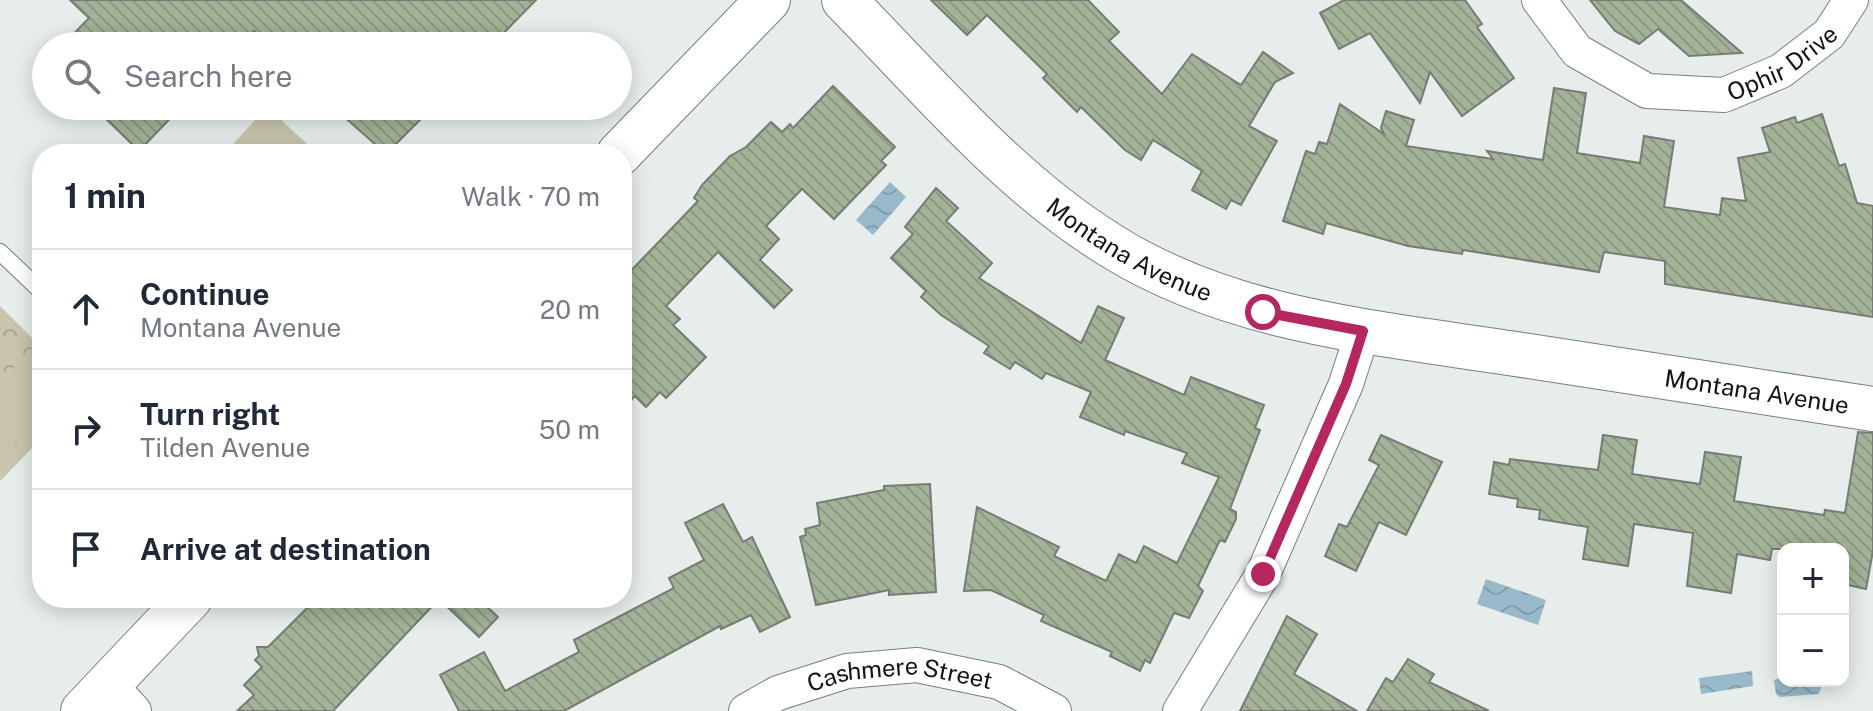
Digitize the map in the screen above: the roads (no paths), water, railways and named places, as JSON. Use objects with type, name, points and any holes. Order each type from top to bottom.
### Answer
[{"type":"street","points":[[629,144],[768,0]]},
{"type":"street","name":"Montana Avenue","points":[[844,0],[1057,210],[1112,247],[1192,287],[1263,312],[1363,331],[1873,409]]},
{"type":"street","name":"Ophir Drive","points":[[1539,0],[1577,51],[1647,91],[1724,95],[1781,71],[1829,34],[1851,0]]},
{"type":"street","points":[[1180,711],[1263,574],[1346,384],[1363,331]]},
{"type":"street","points":[[109,702],[182,608]]},
{"type":"street","name":"Cashmere Street","points":[[746,711],[778,693],[847,671],[917,665],[999,682],[1054,711]]},
{"type":"lane","points":[[0,252],[32,282]]},
{"type":"water","points":[[890,182],[906,197],[873,235],[856,220]]},
{"type":"water","points":[[1486,579],[1546,600],[1538,625],[1477,604]]},
{"type":"water","points":[[1752,671],[1753,686],[1701,694],[1699,678]]},
{"type":"water","points":[[1777,679],[1777,687],[1821,689],[1818,694],[1780,697],[1776,694],[1774,680]]}]
